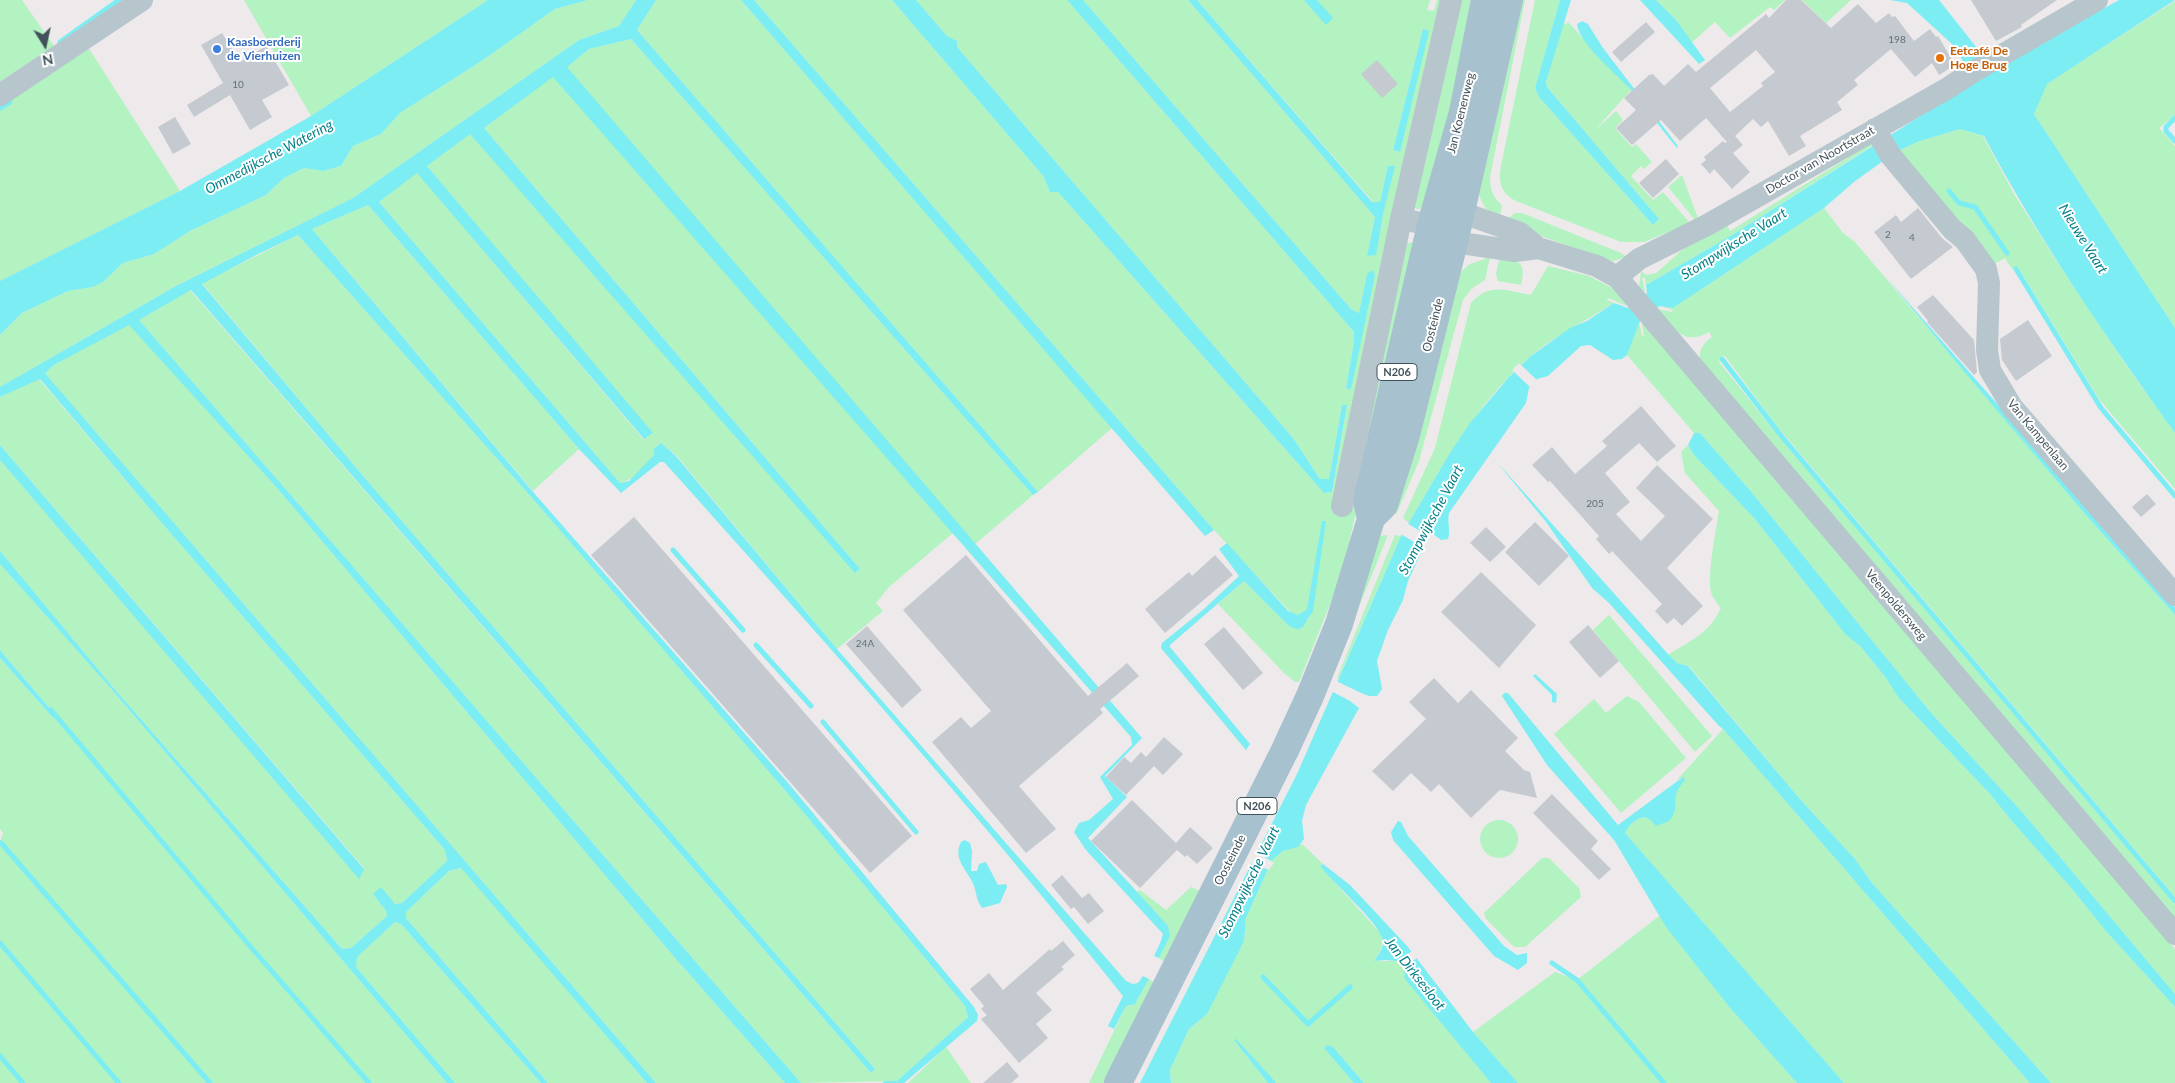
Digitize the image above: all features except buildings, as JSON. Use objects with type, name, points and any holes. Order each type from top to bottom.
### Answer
[{"type":"main road","name":"Jan Koenenweg","points":[[1431,225],[1462,112],[1486,0]]},
{"type":"main road","name":"Jan Koenenweg","points":[[1460,212],[1510,0]]},
{"type":"main road","name":"Oosteinde","points":[[1118,1083],[1285,750],[1318,678],[1339,624],[1371,518],[1384,505],[1406,435],[1460,212]]},
{"type":"main road","name":"Oosteinde","points":[[1371,518],[1367,500],[1431,225]]},
{"type":"street","points":[[0,95],[142,0]]},
{"type":"street","points":[[1342,506],[1401,219],[1451,0]]},
{"type":"street","name":"Doctor van Noortstraat","points":[[1617,277],[1639,259],[1883,142],[1948,88],[2097,0]]},
{"type":"street","name":"Van Kampenlaan","points":[[1883,142],[1952,229],[1965,240],[1986,269],[1989,282],[1987,350],[1990,370],[2012,406],[2175,595]]},
{"type":"street","points":[[1431,225],[1460,212],[1520,233],[1538,248],[1597,266],[1617,277]]},
{"type":"street","points":[[1401,219],[1431,225],[1454,242],[1515,251],[1538,248]]},
{"type":"street","name":"Veenpoldersweg","points":[[1617,277],[2175,934]]},
{"type":"green space","points":[[0,0],[22,0],[54,46],[0,82]]},
{"type":"green space","points":[[244,0],[488,0],[311,116]]},
{"type":"green space","points":[[588,0],[636,0],[619,26],[579,40],[353,198],[176,286],[0,387],[0,335],[22,313],[68,291],[93,287],[103,282],[123,263],[154,254],[190,231],[266,195],[284,178],[304,168],[323,171],[341,166],[353,146],[381,134],[400,113],[483,60],[555,9]]},
{"type":"green space","points":[[656,0],[741,0],[1112,428],[1038,492],[637,30]]},
{"type":"green space","points":[[754,0],[892,0],[1044,177],[1050,192],[1058,192],[1324,493],[1332,492],[1347,406],[1342,405],[1329,479],[1320,479],[1293,438],[957,47],[957,41],[947,36],[916,0],[1067,0],[1354,332],[1346,387],[1351,389],[1367,274],[1359,313],[1352,310],[1083,0],[1188,0],[1375,217],[1367,256],[1376,254],[1388,166],[1380,202],[1373,202],[1197,0],[1430,0],[1427,10],[1434,11],[1437,0],[1444,0],[1405,244],[1417,241],[1342,574],[1299,682],[1295,682],[1284,673],[1218,604],[1244,581],[1289,626],[1309,619],[1323,521],[1307,609],[1298,615],[1292,614],[1214,530]],"holes":[[[1423,29],[1400,152],[1393,150]]]},
{"type":"green space","points":[[1456,0],[1480,0],[1430,207],[1418,209],[1410,206]]},
{"type":"green space","points":[[1518,0],[1525,0],[1490,177],[1493,193],[1502,205],[1499,221],[1487,210],[1481,200],[1475,172]]},
{"type":"green space","points":[[1535,0],[1560,0],[1535,88],[1539,97],[1653,225],[1659,219],[1547,87],[1546,82],[1562,24],[1569,23],[1631,90],[1594,131],[1616,111],[1623,120],[1615,128],[1632,147],[1636,144],[1652,162],[1644,169],[1641,166],[1631,176],[1653,200],[1663,192],[1690,223],[1644,242],[1621,242],[1516,201],[1504,191],[1500,182],[1501,166]]},
{"type":"green space","points":[[1656,0],[1785,0],[1774,10],[1770,7],[1730,38],[1715,22],[1691,43],[1676,20]]},
{"type":"green space","points":[[1802,0],[1851,0],[1826,23]]},
{"type":"green space","points":[[2175,1],[2175,115],[2159,128],[2175,146],[2175,328],[2034,114],[2046,84]]},
{"type":"green space","points":[[631,39],[1033,495],[974,545],[566,67],[589,49]]},
{"type":"green space","points":[[88,47],[180,191],[0,281],[0,108]]},
{"type":"green space","points":[[553,76],[953,533],[889,587],[876,603],[883,611],[837,649],[676,455],[662,444],[638,473],[627,481],[620,483],[379,202],[417,172],[643,439],[652,434],[427,166],[470,133],[856,573],[860,569],[484,128]]},
{"type":"green space","points":[[1960,129],[1983,136],[2014,194],[2054,257],[2126,365],[2175,433],[2175,489],[2099,399],[2018,267],[2012,269],[2005,258],[1991,266],[1894,153],[1917,142]]},
{"type":"green space","points":[[1873,142],[1875,144],[1732,235],[1646,285],[1645,278],[1642,278],[1645,292],[1639,288],[1641,271],[1646,275],[1656,273],[1682,250],[1727,225],[1730,231]]},
{"type":"green space","points":[[1682,175],[1698,218],[1695,220],[1668,187]]},
{"type":"green space","points":[[368,205],[579,449],[533,491],[312,229]]},
{"type":"green space","points":[[1824,208],[1843,233],[1855,242],[2086,515],[2175,615],[2175,897],[1776,425],[1725,356],[1721,356],[1719,362],[1781,439],[2175,904],[2175,920],[1700,359],[1700,352],[1703,346],[1712,337],[1709,332],[1700,336],[1686,336],[1674,329],[1658,309],[1672,312],[1673,310],[1660,306],[1673,308]]},
{"type":"green space","points":[[1515,213],[1522,213],[1621,253],[1626,257],[1613,261],[1601,258],[1509,224],[1510,217]]},
{"type":"green space","points":[[298,235],[532,498],[783,788],[965,1006],[968,1017],[897,1081],[801,1083],[139,320],[190,290],[871,1073],[875,1069],[364,477],[202,283]]},
{"type":"green space","points":[[1490,257],[1485,280],[1471,289],[1463,300],[1419,461],[1396,515],[1393,507],[1457,276],[1468,265]]},
{"type":"green space","points":[[1500,257],[1520,264],[1523,272],[1521,285],[1498,281],[1496,274]]},
{"type":"green space","points":[[1548,266],[1589,276],[1612,288],[1627,306],[1608,298],[1607,300],[1614,303],[1550,342],[1511,375],[1463,435],[1409,523],[1403,518],[1435,448],[1471,303],[1478,296],[1492,290],[1506,290],[1531,295]]},
{"type":"green space","points":[[1639,322],[1642,336],[1644,336],[1642,323],[1644,322],[2175,949],[2175,994],[2023,813],[1932,714],[1749,489],[1700,433],[1694,433],[1627,355]]},
{"type":"green space","points":[[129,324],[277,488],[676,959],[785,1083],[656,1083],[45,373],[54,365]]},
{"type":"green space","points":[[39,379],[445,850],[447,861],[402,903],[396,904],[373,894],[386,911],[387,916],[351,948],[342,949],[111,685],[0,551],[0,460],[359,878],[364,868],[0,445],[0,397]]},
{"type":"green space","points":[[1688,445],[1694,455],[1755,519],[1845,634],[1860,646],[1886,678],[1898,697],[1989,793],[2105,930],[2175,1007],[2175,1083],[2051,1083],[1872,883],[1855,859],[1799,798],[1689,666],[1677,663],[1668,655],[1705,630],[1721,608],[1713,597],[1710,584],[1712,552],[1719,511],[1685,473],[1681,452]]},
{"type":"green space","points":[[1388,535],[1333,671],[1380,536]]},
{"type":"green space","points":[[1395,535],[1401,536],[1338,679],[1337,678]]},
{"type":"green space","points":[[0,564],[114,692],[447,1083],[0,1083],[0,842],[3,833],[0,829],[0,658],[53,718],[51,710],[0,650]]},
{"type":"green space","points":[[1609,615],[1712,736],[1695,752],[1593,630]]},
{"type":"green space","points":[[1627,696],[1639,702],[1686,758],[1621,813],[1554,734],[1594,699],[1606,713]]},
{"type":"green space","points":[[1723,729],[2030,1083],[1844,1083],[1624,832],[1638,819],[1644,817],[1651,820],[1676,804],[1674,795],[1683,777],[1677,780]]},
{"type":"green space","points":[[1499,820],[1512,826],[1518,839],[1512,852],[1499,858],[1486,852],[1480,839],[1486,826]]},
{"type":"green space","points":[[1302,844],[1323,864],[1320,866],[1381,934],[1382,945],[1374,961],[1397,961],[1404,970],[1406,979],[1491,1083],[1364,1083],[1333,1047],[1325,1049],[1354,1083],[1276,1083],[1234,1040],[1268,1083],[1171,1083],[1170,1070],[1189,1029],[1200,1020],[1244,941],[1246,918],[1272,860],[1283,851]]},
{"type":"green space","points":[[1542,858],[1549,858],[1579,888],[1581,897],[1525,947],[1514,947],[1486,919],[1484,913]]},
{"type":"green space","points":[[462,868],[647,1083],[548,1083],[406,918],[406,912],[449,871]]},
{"type":"green space","points":[[1191,887],[1202,892],[1166,960],[1163,961],[1159,958],[1170,936],[1137,892],[1140,890],[1166,910]]},
{"type":"green space","points":[[1659,916],[1731,1009],[1797,1083],[1518,1083],[1473,1032],[1555,972],[1577,980]]},
{"type":"green space","points":[[395,922],[401,924],[541,1083],[455,1083],[356,967],[356,957]]},
{"type":"green space","points":[[1149,979],[1154,982],[1108,1083],[1089,1083],[1126,1006],[1135,1004]]},
{"type":"green space","points":[[946,1047],[971,1083],[908,1083]]},
{"type":"water","name":"Ommedijksche Watering","points":[[488,0],[588,0],[555,9],[483,60],[400,113],[381,134],[353,146],[341,166],[323,171],[304,168],[284,178],[266,195],[190,231],[154,254],[123,263],[103,282],[93,287],[68,291],[22,313],[0,335],[0,281],[180,191],[311,116]]},
{"type":"water","points":[[636,0],[656,0],[637,30],[1038,492],[1033,495],[631,39],[589,49],[567,67],[1142,738],[1105,776],[1127,797],[1088,838],[1168,926],[1170,936],[1159,958],[1154,956],[1163,934],[1086,850],[1074,832],[1079,823],[1089,820],[1113,799],[1100,777],[1132,745],[1131,737],[553,77],[484,128],[860,569],[855,573],[470,134],[427,166],[653,433],[644,439],[417,173],[379,202],[620,483],[629,481],[654,455],[654,449],[661,443],[675,455],[837,649],[1126,981],[1133,984],[1138,983],[1143,976],[1149,979],[1135,1004],[1126,1006],[1114,1029],[1108,1026],[1123,996],[955,792],[840,659],[664,462],[660,462],[621,493],[579,449],[368,205],[312,229],[534,493],[789,784],[974,1007],[978,1015],[977,1021],[904,1083],[882,1083],[885,1081],[897,1081],[968,1017],[965,1006],[783,788],[532,498],[298,235],[202,284],[364,477],[875,1069],[871,1073],[191,290],[139,320],[801,1083],[785,1083],[676,959],[277,488],[129,325],[54,365],[45,373],[656,1083],[647,1083],[461,868],[449,871],[406,912],[406,918],[548,1083],[541,1083],[401,924],[395,922],[357,957],[356,967],[455,1083],[447,1083],[114,692],[0,564],[0,551],[111,685],[342,949],[351,948],[387,916],[386,911],[373,894],[381,887],[395,904],[402,903],[447,861],[445,850],[40,379],[0,397],[0,387],[176,286],[353,198],[579,40],[619,26]]},
{"type":"water","points":[[741,0],[754,0],[1214,530],[1205,536]]},
{"type":"water","points":[[892,0],[916,0],[947,36],[957,41],[957,47],[1293,438],[1320,479],[1329,479],[1342,405],[1347,405],[1332,492],[1324,493],[1058,192],[1050,192],[1044,177]]},
{"type":"water","points":[[1067,0],[1083,0],[1352,310],[1359,313],[1367,274],[1372,270],[1375,275],[1351,389],[1346,388],[1354,332]]},
{"type":"water","points":[[1188,0],[1197,0],[1372,202],[1380,202],[1388,166],[1395,166],[1383,214],[1376,255],[1367,256],[1375,217]]},
{"type":"water","points":[[1304,0],[1317,0],[1333,18],[1326,25]]},
{"type":"water","points":[[1560,0],[1571,0],[1546,82],[1547,87],[1659,219],[1653,225],[1539,97],[1535,88]]},
{"type":"water","points":[[1640,0],[1656,0],[1676,20],[1705,60],[1699,64]]},
{"type":"water","points":[[1890,0],[1939,0],[1981,53],[1981,58],[2038,44],[2119,0],[2175,0],[2047,84],[2034,114],[2175,328],[2175,433],[2074,288],[2027,213],[1984,136],[1960,129],[1917,142],[1894,153],[1854,182],[1824,208],[1673,308],[1660,306],[1640,321],[1627,355],[1622,359],[1613,360],[1590,345],[1581,346],[1548,376],[1537,379],[1529,388],[1526,403],[1449,513],[1448,539],[1441,540],[1433,534],[1429,535],[1408,581],[1403,600],[1388,630],[1377,661],[1382,689],[1377,696],[1369,696],[1356,691],[1351,702],[1359,708],[1306,805],[1302,821],[1304,839],[1298,847],[1283,851],[1272,860],[1246,918],[1244,941],[1207,1014],[1189,1029],[1170,1070],[1171,1083],[1140,1083],[1297,774],[1401,536],[1470,423],[1509,377],[1531,356],[1570,328],[1587,321],[1614,303],[1628,308],[1647,293],[1646,285],[1732,235],[1976,81],[1952,44],[1907,3]]},
{"type":"water","points":[[1582,21],[1588,24],[1603,48],[1678,146],[1677,148],[1631,90],[1584,41],[1577,24]]},
{"type":"water","points":[[1423,29],[1429,31],[1400,152],[1393,150]]},
{"type":"water","points":[[1886,277],[2175,607],[2175,615],[2086,515]]},
{"type":"water","points":[[1694,433],[1700,433],[1749,489],[1932,714],[2023,813],[2175,994],[2175,1007],[2105,930],[1989,793],[1898,697],[1886,678],[1860,646],[1845,634],[1755,519],[1694,455],[1688,445]]},
{"type":"water","points":[[0,445],[364,869],[359,879],[0,460]]},
{"type":"water","points":[[1496,461],[1668,654],[1677,663],[1688,666],[1799,798],[1855,859],[1872,883],[2051,1083],[2030,1083],[1723,729],[1609,603],[1592,588],[1546,522]]},
{"type":"water","points":[[1322,521],[1326,521],[1313,611],[1302,628],[1296,629],[1289,626],[1244,581],[1170,645],[1250,744],[1246,750],[1161,648],[1162,643],[1204,609],[1239,576],[1219,549],[1227,543],[1288,611],[1298,615],[1307,609]]},
{"type":"water","points":[[0,650],[51,710],[54,719],[0,658]]},
{"type":"water","points":[[1535,674],[1557,694],[1556,703],[1552,702],[1552,695],[1533,676]]},
{"type":"water","points":[[1504,693],[1508,693],[1618,825],[1683,777],[1685,780],[1677,792],[1675,810],[1669,821],[1656,826],[1651,820],[1644,817],[1628,827],[1625,833],[1844,1083],[1797,1083],[1731,1009],[1666,927],[1614,840],[1547,765],[1502,696]]},
{"type":"water","points":[[1398,821],[1401,822],[1408,836],[1504,946],[1517,955],[1527,953],[1527,963],[1518,970],[1494,956],[1393,840],[1391,832]]},
{"type":"water","points":[[965,840],[970,843],[972,851],[971,871],[977,871],[979,864],[986,862],[998,885],[1006,884],[1007,887],[1000,903],[982,908],[980,905],[974,886],[958,854],[961,842]]},
{"type":"water","name":"Jan Dirksesloot","points":[[1323,864],[1350,885],[1408,947],[1473,1032],[1518,1083],[1491,1083],[1405,979],[1404,970],[1397,961],[1374,961],[1383,946],[1380,934],[1374,924],[1320,866]]},
{"type":"water","points":[[1236,1039],[1276,1083],[1268,1083],[1234,1040]]},
{"type":"water","points":[[1327,1045],[1333,1047],[1364,1083],[1354,1083],[1324,1048]]},
{"type":"pier","points":[[1519,363],[1538,381],[1531,388],[1512,370]]},
{"type":"pier","points":[[1407,523],[1431,538],[1425,549],[1401,534]]},
{"type":"pier","points":[[1336,681],[1357,691],[1352,702],[1331,691]]},
{"type":"pier","points":[[1254,850],[1274,863],[1269,870],[1248,862]]},
{"type":"pier","points":[[1413,950],[1418,957],[1403,969],[1398,962]]},
{"type":"waterway","points":[[60,42],[119,0]]},
{"type":"waterway","points":[[0,108],[10,102]]},
{"type":"waterway","points":[[2175,118],[2166,127],[2166,131],[2175,141]]},
{"type":"waterway","points":[[1949,191],[1959,203],[1975,207],[2007,253]]},
{"type":"waterway","points":[[2016,269],[2101,408],[2175,496]]},
{"type":"waterway","points":[[1722,359],[1783,438],[2175,901]]},
{"type":"waterway","points":[[673,550],[743,630]]},
{"type":"waterway","points":[[756,645],[811,706]]},
{"type":"waterway","points":[[51,710],[249,945],[369,1083]]},
{"type":"waterway","points":[[823,722],[916,832]]},
{"type":"waterway","points":[[1,843],[210,1083]]},
{"type":"waterway","points":[[0,943],[119,1083]]},
{"type":"waterway","points":[[1552,963],[1577,980],[1664,1083]]},
{"type":"waterway","points":[[1263,977],[1308,1024],[1350,987]]},
{"type":"waterway","points":[[0,1056],[23,1083]]},
{"type":"place","name":"Kaasboerderij de Vierhuizen","points":[[217,49]]},
{"type":"place","name":"Eetcafé De Hoge Brug","points":[[1940,58]]},
{"type":"water label","name":"Nieuwe Vaart","points":[[2083,239]]},
{"type":"water label","name":"Stompwijksche Vaart","points":[[1734,244]]},
{"type":"water label","name":"Stompwijksche Vaart","points":[[1431,520]]},
{"type":"water label","name":"Stompwijksche Vaart","points":[[1249,882]]}]
